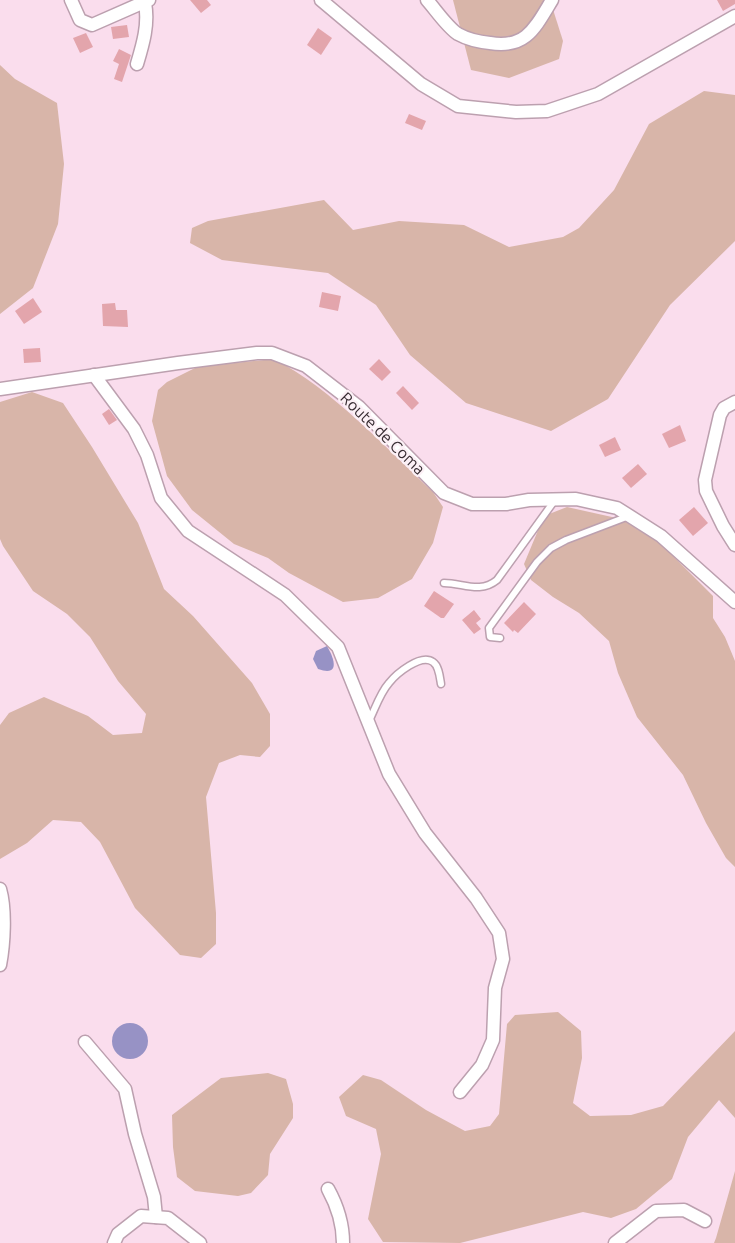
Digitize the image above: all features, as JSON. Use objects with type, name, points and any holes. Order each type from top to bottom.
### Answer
[{"type":"street","points":[[71,0],[80,20],[92,25],[147,2],[146,27],[137,64]]},
{"type":"street","points":[[321,0],[421,84],[449,101],[458,106],[516,112],[547,111],[598,94],[735,16]]},
{"type":"street","points":[[427,0],[458,34],[481,42],[506,46],[522,39],[536,26],[552,0]]},
{"type":"street","name":"Route de Coma","points":[[0,389],[245,354],[272,353],[306,366],[359,407],[444,493],[472,504],[576,499],[617,508],[661,536],[735,602]]},
{"type":"street","points":[[94,375],[134,429],[147,455],[161,498],[188,531],[285,595],[338,647],[389,774],[425,833],[476,898],[499,933],[503,959],[495,988],[493,1040],[482,1065],[460,1092]]},
{"type":"street","points":[[735,402],[724,408],[720,415],[705,480],[707,495],[735,545]]},
{"type":"street","points":[[0,890],[3,899],[0,965]]},
{"type":"street","points":[[85,1042],[125,1089],[135,1134],[154,1197],[156,1217]]},
{"type":"street","points":[[328,1189],[338,1206],[343,1243]]},
{"type":"street","points":[[615,1243],[656,1211],[684,1210],[705,1221]]},
{"type":"street","points":[[114,1243],[118,1234],[141,1216],[168,1218],[200,1243]]},
{"type":"lane","points":[[444,583],[480,588],[497,580],[556,500]]},
{"type":"lane","points":[[500,638],[490,637],[489,628],[537,562],[551,548],[630,516]]},
{"type":"lane","points":[[368,722],[387,684],[400,671],[415,663],[426,660],[434,662],[441,684]]},
{"type":"shaded area","points":[[453,0],[550,0],[563,41],[559,59],[509,78],[471,70]]},
{"type":"shaded area","points":[[0,65],[15,79],[57,103],[64,164],[58,224],[33,288],[0,314]]},
{"type":"shaded area","points":[[704,91],[735,95],[735,241],[670,305],[608,399],[551,431],[466,403],[410,355],[376,305],[328,273],[222,260],[190,243],[192,228],[208,221],[324,200],[353,230],[399,221],[464,225],[509,247],[563,237],[579,228],[614,190],[649,124]]},
{"type":"shaded area","points":[[274,359],[296,371],[337,402],[433,492],[443,507],[433,543],[412,579],[378,598],[343,602],[289,573],[268,558],[234,544],[192,510],[167,476],[152,421],[158,390],[167,382],[197,367]]},
{"type":"shaded area","points":[[32,392],[63,403],[138,523],[164,589],[193,616],[252,683],[270,714],[270,746],[260,757],[240,755],[219,763],[206,797],[216,913],[216,944],[201,958],[180,955],[135,908],[100,842],[81,822],[53,820],[27,843],[0,859],[0,725],[9,713],[44,697],[88,716],[113,735],[142,733],[146,714],[118,681],[90,637],[67,614],[33,591],[0,539],[0,402]]},
{"type":"shaded area","points":[[567,507],[621,519],[661,544],[713,596],[713,618],[725,637],[735,661],[735,867],[726,858],[706,823],[683,775],[637,717],[618,673],[609,641],[579,613],[531,580],[524,564],[544,516]]},
{"type":"shaded area","points":[[327,646],[334,665],[330,670],[325,671],[318,669],[313,659],[316,651]]},
{"type":"shaded area","points":[[558,1012],[581,1031],[582,1058],[573,1103],[590,1116],[631,1115],[663,1106],[735,1031],[735,1118],[719,1100],[688,1137],[672,1179],[636,1209],[611,1218],[583,1212],[460,1243],[383,1242],[368,1219],[381,1154],[376,1129],[346,1116],[339,1097],[363,1075],[381,1080],[426,1110],[465,1131],[490,1126],[499,1114],[507,1024],[515,1015]]},
{"type":"shaded area","points":[[130,1023],[142,1029],[148,1041],[142,1053],[130,1059],[118,1053],[112,1041],[118,1029]]},
{"type":"shaded area","points":[[268,1073],[286,1079],[293,1104],[293,1118],[270,1154],[268,1175],[251,1193],[238,1196],[195,1191],[177,1177],[172,1115],[221,1078]]},
{"type":"shaded area","points":[[735,1171],[735,1243],[714,1243],[716,1238]]},
{"type":"building","points":[[190,0],[207,0],[211,5],[201,13]]},
{"type":"building","points":[[717,0],[735,0],[735,4],[723,11]]},
{"type":"building","points":[[127,25],[129,37],[113,39],[111,27]]},
{"type":"building","points":[[318,28],[332,38],[321,55],[307,45]]},
{"type":"building","points":[[86,33],[93,47],[80,53],[73,38]]},
{"type":"building","points":[[119,49],[131,55],[122,82],[114,79],[119,64],[113,61]]},
{"type":"building","points":[[409,114],[426,121],[422,130],[405,123]]},
{"type":"building","points":[[322,292],[341,296],[338,311],[319,307]]},
{"type":"building","points":[[33,298],[42,312],[24,324],[15,311]]},
{"type":"building","points":[[115,303],[116,310],[127,310],[128,327],[103,326],[102,304]]},
{"type":"building","points":[[40,348],[41,362],[24,363],[23,349]]},
{"type":"building","points":[[379,359],[391,372],[382,381],[369,369]]},
{"type":"building","points":[[403,386],[419,403],[412,410],[396,393]]},
{"type":"building","points":[[109,409],[117,420],[109,425],[102,414]]},
{"type":"building","points":[[680,425],[686,441],[669,448],[662,434]]},
{"type":"building","points":[[615,437],[621,450],[605,457],[599,445]]},
{"type":"building","points":[[638,464],[647,474],[631,488],[622,478]]},
{"type":"building","points":[[694,507],[708,523],[693,536],[679,520]]},
{"type":"building","points":[[434,591],[454,604],[444,618],[424,606]]},
{"type":"building","points":[[524,602],[536,614],[518,633],[514,630],[513,632],[504,623]]},
{"type":"building","points":[[474,610],[481,619],[476,623],[481,629],[474,634],[462,620]]}]
